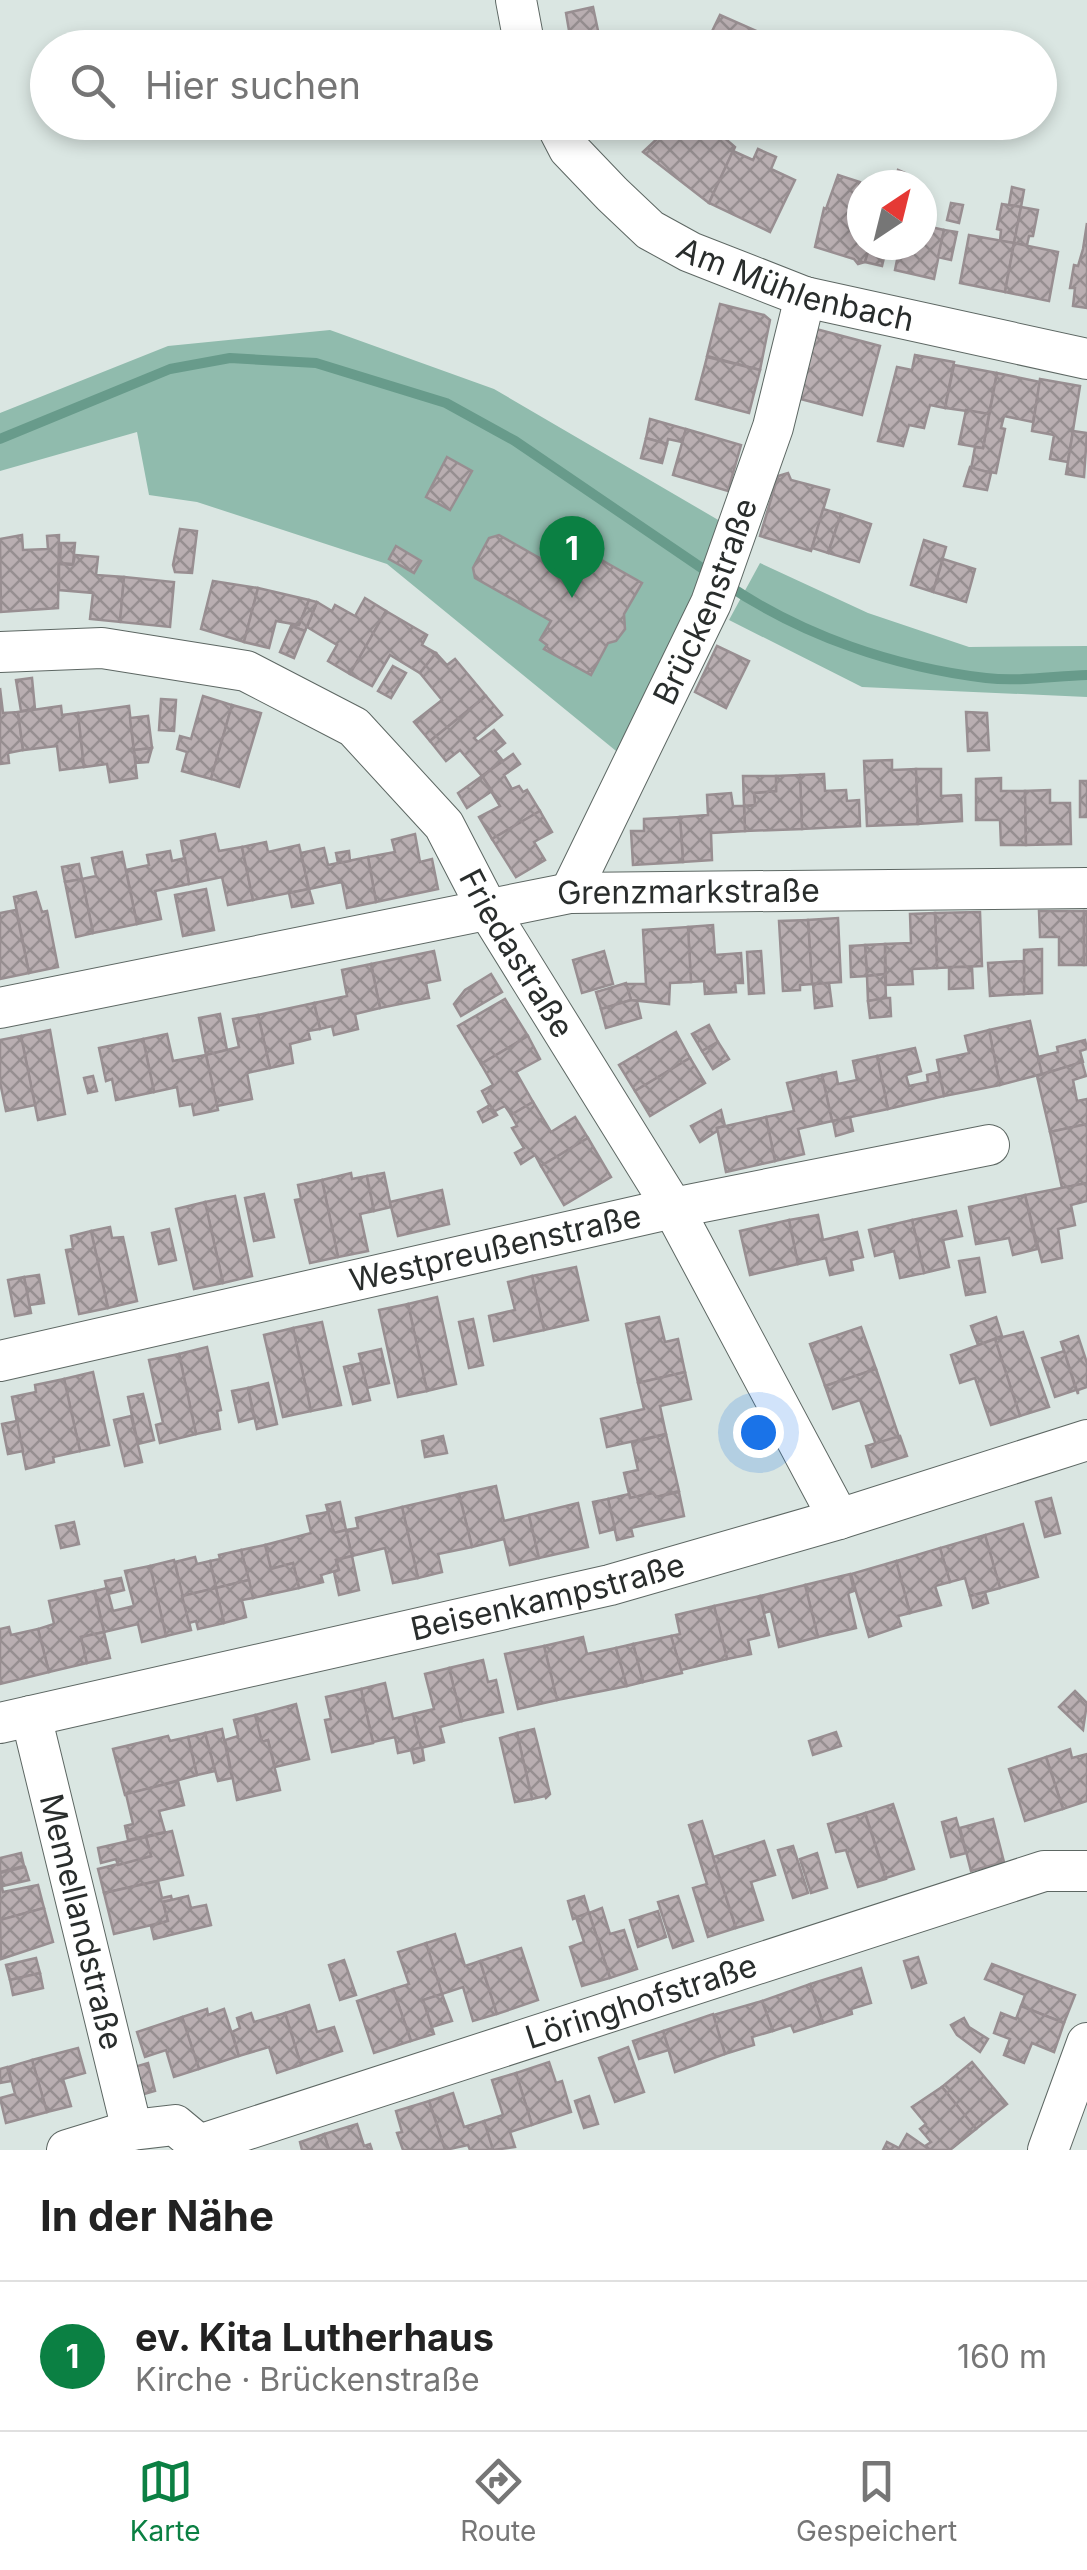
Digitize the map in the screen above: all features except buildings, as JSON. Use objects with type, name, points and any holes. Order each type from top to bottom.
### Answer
[{"type":"street","points":[[516,0],[522,30]]},
{"type":"street","name":"Am Mühlenbach","points":[[564,140],[650,230],[690,252],[805,297],[1087,359]]},
{"type":"street","name":"Brückenstraße","points":[[570,892],[709,606],[773,427],[805,297]]},
{"type":"street","name":"Friedastraße","points":[[0,652],[102,648],[246,671],[354,727],[444,825],[488,910],[672,1208],[839,1519]]},
{"type":"street","name":"Grenzmarkstraße","points":[[0,1008],[570,892],[1087,888]]},
{"type":"street","name":"Westpreußenstraße","points":[[0,1361],[672,1208],[989,1145]]},
{"type":"street","name":"Beisenkampstraße","points":[[16,1720],[610,1586],[1087,1440]]},
{"type":"street","name":"Memellandstraße","points":[[16,1720],[132,2130]]},
{"type":"street","name":"Löringhofstraße","points":[[66,2150],[132,2130],[174,2125],[199,2148],[1044,1870],[1087,1871]]},
{"type":"street","points":[[1048,2150],[1087,2043]]},
{"type":"green space","points":[[330,330],[494,389],[720,521],[694,591],[621,755],[387,564],[197,502],[149,495],[137,432],[0,471],[0,413],[168,346]]},
{"type":"green space","points":[[760,563],[868,613],[969,647],[1087,646],[1087,697],[862,687],[729,620]]},
{"type":"waterway","points":[[0,439],[170,369],[230,358],[316,363],[446,403],[515,441],[712,575]]},
{"type":"waterway","points":[[726,584],[818,634],[917,666],[998,679],[1087,675]]},
{"type":"place","name":"ev. Kita Lutherhaus","points":[[572,598]]}]
